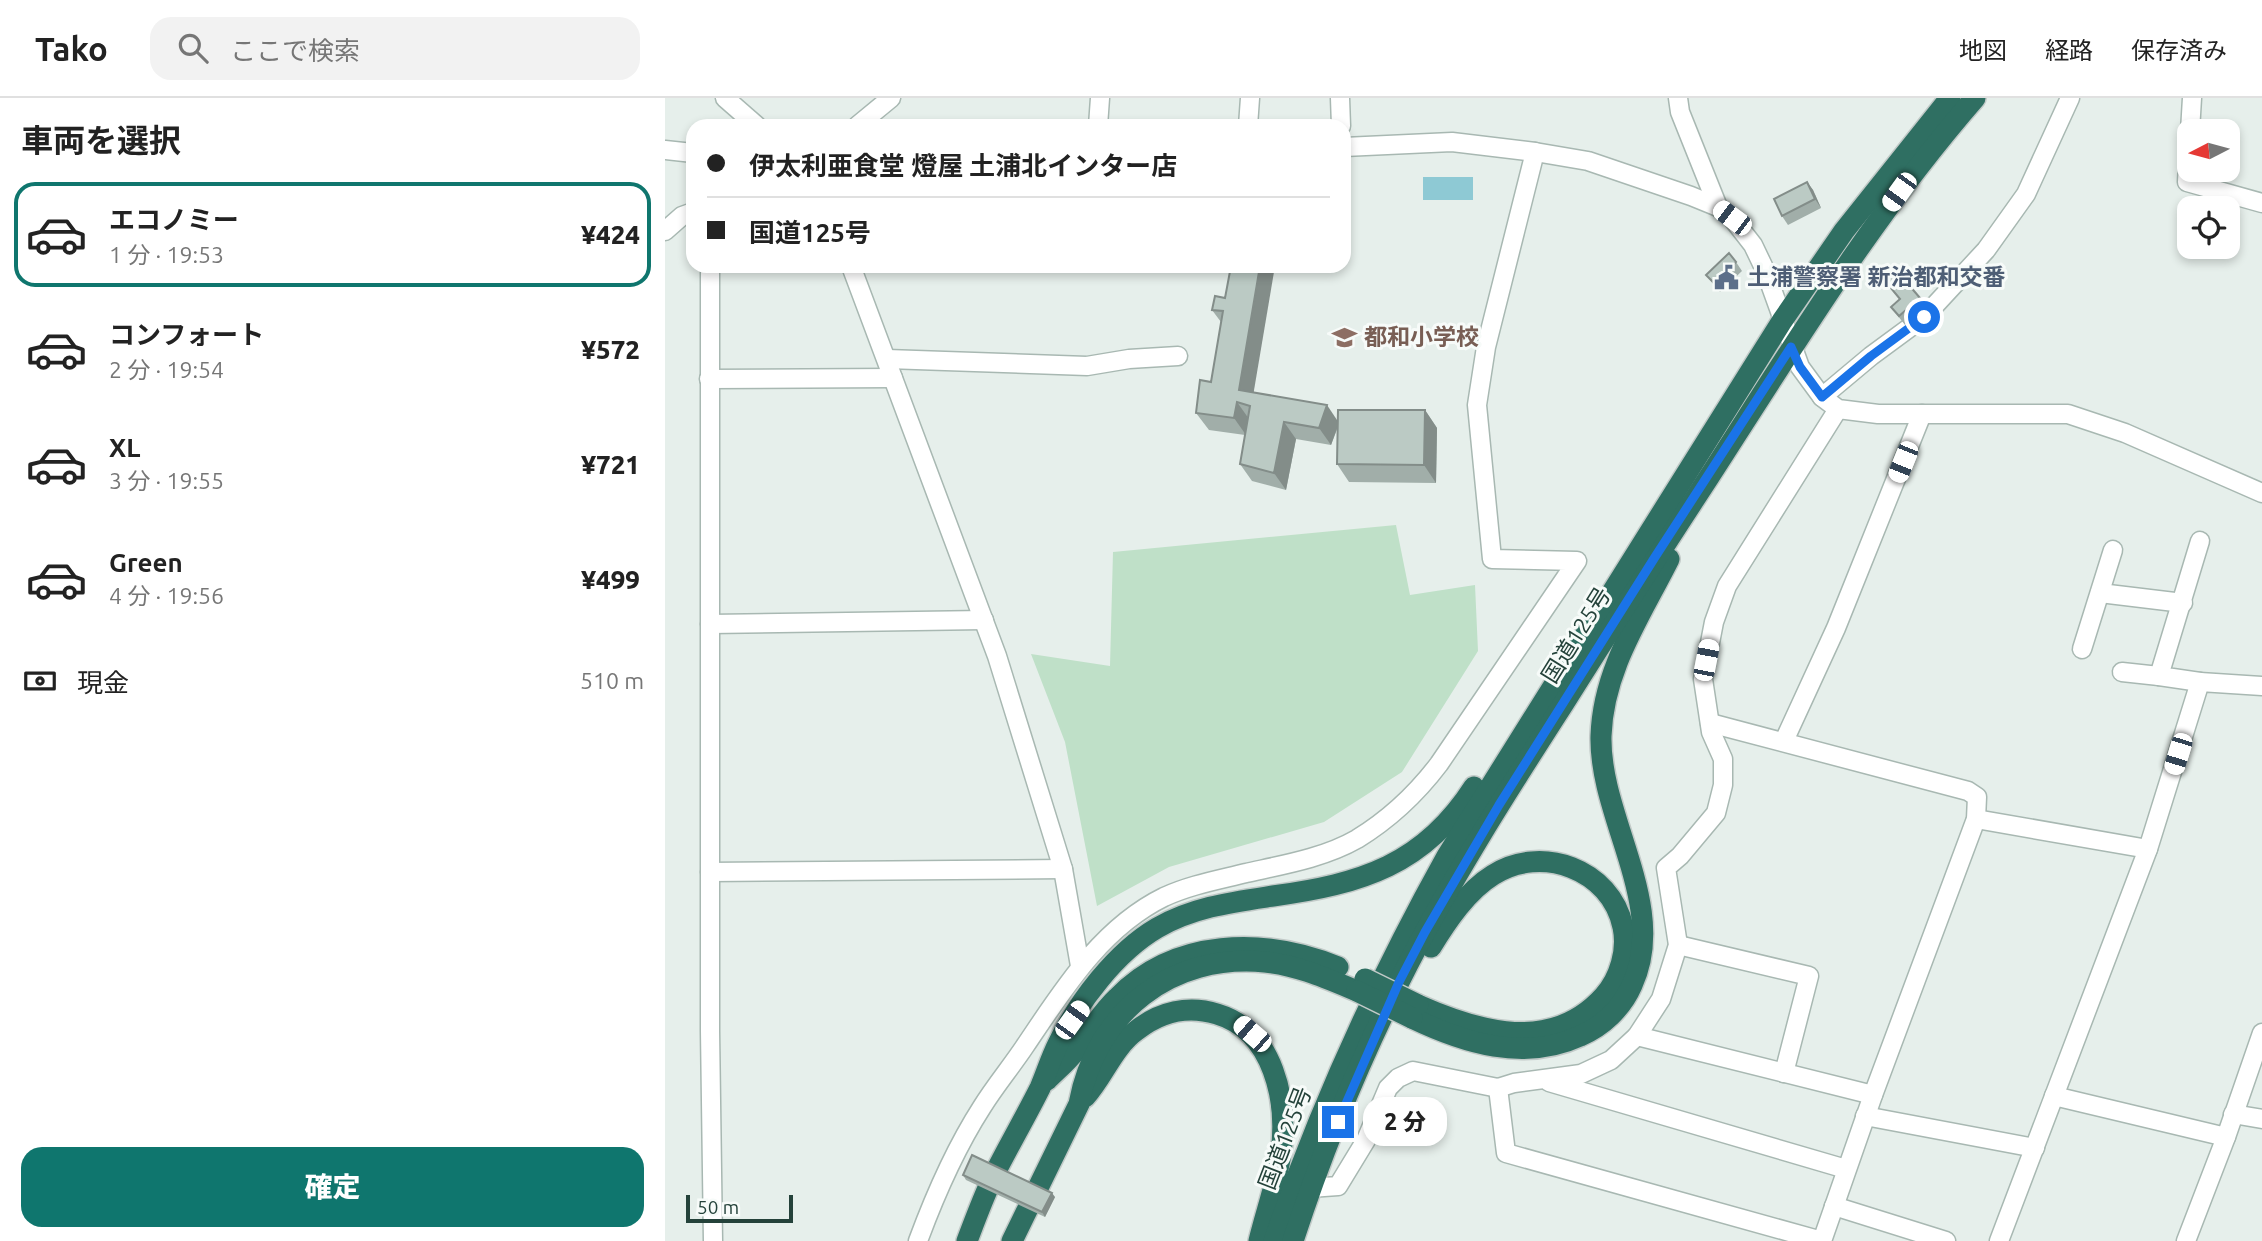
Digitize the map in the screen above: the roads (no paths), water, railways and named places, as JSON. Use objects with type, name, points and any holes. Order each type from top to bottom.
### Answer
[{"type":"highway","name":"国道125号","points":[[1274,1241],[1346,1053],[1408,925],[1466,824],[1782,321],[1844,230],[1950,98]]},
{"type":"highway","name":"国道125号","points":[[1293,1241],[1310,1188],[1365,1056],[1425,932],[1499,805],[1791,347],[1899,192],[1975,98]]},
{"type":"highway","points":[[1040,1086],[1076,1051],[1106,1009],[1130,986],[1159,966],[1189,954],[1228,947],[1264,948],[1306,956],[1415,1012],[1458,1039],[1484,1045],[1543,1048],[1562,1043],[1592,1031],[1619,1008],[1641,964],[1643,930],[1637,891],[1607,784],[1601,740],[1606,697],[1623,646],[1709,475]]},
{"type":"highway","points":[[967,1241],[992,1180],[1040,1086],[1058,1044],[1100,980],[1125,953],[1156,929],[1195,911],[1215,905],[1354,882],[1394,864],[1429,839],[1462,805],[1589,630]]},
{"type":"highway","points":[[1365,1056],[1435,941],[1458,908],[1491,875],[1523,862],[1541,860],[1558,864],[1587,873],[1601,885],[1616,907],[1623,926],[1624,943],[1618,975],[1609,990],[1587,1013],[1572,1021],[1539,1031],[1502,1032],[1415,1012]]},
{"type":"highway","points":[[1012,1241],[1079,1104],[1084,1079],[1097,1048],[1108,1030],[1135,1001],[1156,985],[1177,974],[1208,965],[1245,961],[1266,962],[1360,984]]},
{"type":"highway","points":[[1079,1104],[1095,1086],[1122,1043],[1149,1021],[1173,1012],[1197,1010],[1227,1017],[1241,1025],[1258,1042],[1271,1065],[1280,1102],[1281,1153],[1259,1241]]},
{"type":"street","points":[[866,119],[891,98]]},
{"type":"street","points":[[1098,119],[1100,98]]},
{"type":"street","points":[[1248,119],[1250,98]]},
{"type":"street","points":[[1340,98],[1341,119]]},
{"type":"street","points":[[1678,98],[1680,112],[1718,207]]},
{"type":"street","points":[[1822,397],[1924,317],[1986,250],[2026,194],[2070,98]]},
{"type":"street","points":[[2191,119],[2192,98]]},
{"type":"street","points":[[729,99],[750,119]]},
{"type":"street","points":[[1351,147],[1452,142],[1535,152],[1588,161],[1691,196],[1718,207],[1732,218],[1752,245],[1765,270],[1800,367],[1822,397],[1838,409],[1878,414],[2068,414],[2125,433],[2262,493]]},
{"type":"street","points":[[665,150],[686,152]]},
{"type":"street","points":[[918,1241],[958,1149],[982,1107],[1080,966],[1127,922],[1164,898],[1197,885],[1296,862],[1356,840],[1401,806],[1439,764],[1577,561],[1492,558],[1486,502],[1477,405],[1486,347],[1535,152]]},
{"type":"street","points":[[2187,182],[2262,204]]},
{"type":"street","points":[[665,231],[686,215]]},
{"type":"street","points":[[709,273],[713,1241]]},
{"type":"street","points":[[854,273],[984,620],[1063,869],[1080,966]]},
{"type":"street","points":[[887,359],[1087,366],[1129,359],[1178,356]]},
{"type":"street","points":[[709,379],[893,377]]},
{"type":"street","points":[[1310,1188],[1338,1186],[1366,1140],[1388,1088],[1398,1078],[1413,1071],[1498,1088],[1514,1083],[1581,1074],[1611,1060],[1637,1036],[1661,999],[1678,945],[1666,869],[1716,813],[1723,785],[1723,759],[1711,732],[1703,679],[1714,622],[1727,586],[1838,409]]},
{"type":"street","points":[[1784,741],[1836,628],[1922,414]]},
{"type":"street","points":[[2159,676],[2200,541]]},
{"type":"street","points":[[2082,649],[2113,550]]},
{"type":"street","points":[[2100,593],[2183,603]]},
{"type":"street","points":[[709,624],[984,620]]},
{"type":"street","points":[[2122,672],[2262,687]]},
{"type":"street","points":[[2000,1241],[2148,849],[2200,682]]},
{"type":"street","points":[[1498,1088],[1506,1153],[1822,1241],[1865,1116],[1976,819],[1977,797],[1968,791],[1710,723]]},
{"type":"street","points":[[1976,819],[2148,849]]},
{"type":"street","points":[[710,872],[1063,869]]},
{"type":"street","points":[[1678,945],[1809,976],[1784,1073]]},
{"type":"street","points":[[2186,1241],[2262,1033]]},
{"type":"street","points":[[1637,1036],[1873,1095]]},
{"type":"street","points":[[1542,1080],[1846,1169]]},
{"type":"street","points":[[2054,1096],[2226,1137]]},
{"type":"street","points":[[2233,1114],[2262,1119]]},
{"type":"street","points":[[1865,1116],[2035,1148]]},
{"type":"street","points":[[1834,1206],[1946,1241]]},
{"type":"water","points":[[1423,177],[1473,177],[1473,200],[1423,200]]},
{"type":"place","name":"土浦警察署 新治都和交番","points":[[1727,277]]},
{"type":"place","name":"都和小学校","points":[[1344,337]]}]
